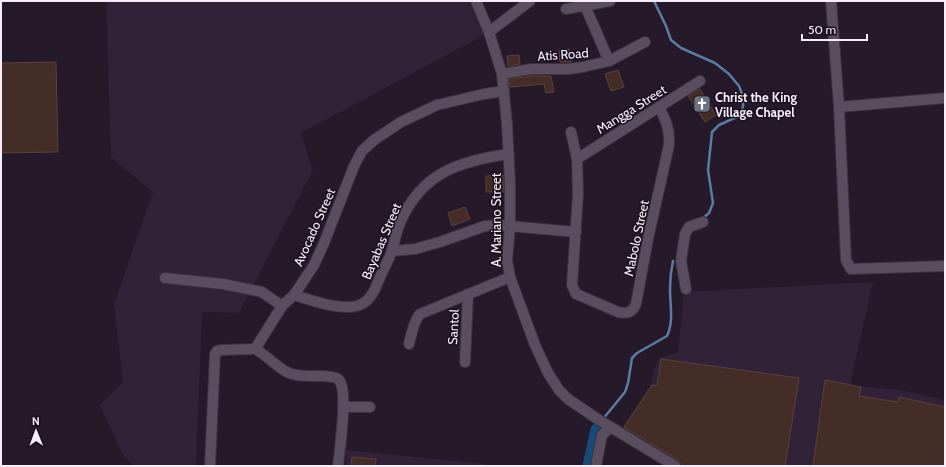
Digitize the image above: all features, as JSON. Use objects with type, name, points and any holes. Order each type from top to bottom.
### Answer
[{"type":"street","name":"A. Mariano Street","points":[[476,1],[489,32],[502,74],[509,154],[510,227],[507,260],[510,277],[535,345],[548,373],[559,390],[568,399],[675,466]]},
{"type":"street","points":[[489,32],[530,1]]},
{"type":"street","points":[[566,9],[584,3],[610,1]]},
{"type":"street","points":[[831,1],[839,107],[846,260],[851,269],[945,266]]},
{"type":"street","points":[[584,3],[609,61]]},
{"type":"street","name":"Atis Road","points":[[502,74],[531,69],[568,69],[583,67],[609,61],[645,42]]},
{"type":"street","name":"Mangga Street","points":[[577,159],[700,81]]},
{"type":"street","name":"Avocado Street","points":[[255,349],[282,306],[294,295],[314,265],[354,166],[362,151],[374,140],[401,122],[437,105],[504,90]]},
{"type":"street","points":[[839,107],[945,98]]},
{"type":"street","name":"Mabolo Street","points":[[576,232],[572,279],[573,290],[576,294],[618,312],[630,313],[636,304],[648,239],[669,145],[670,134],[659,107]]},
{"type":"street","points":[[392,251],[421,247],[485,226],[498,225],[576,232],[578,194],[577,159],[571,132]]},
{"type":"street","name":"Bayabas Street","points":[[294,295],[322,304],[349,307],[361,305],[371,297],[392,251],[400,223],[410,205],[424,186],[448,169],[468,162],[509,154]]},
{"type":"street","points":[[686,289],[681,268],[685,234],[689,227],[703,222]]},
{"type":"street","points":[[409,344],[415,323],[420,314],[510,277]]},
{"type":"street","points":[[165,278],[223,284],[262,292],[282,306]]},
{"type":"street","name":"Santol","points":[[465,362],[468,294]]},
{"type":"street","points":[[210,466],[217,351],[255,349],[286,372],[295,375],[333,377],[339,379],[342,385],[343,407],[338,466]]},
{"type":"street","points":[[343,407],[370,406]]},
{"type":"street","points":[[596,466],[602,435],[606,424]]},
{"type":"shaded area","points":[[106,1],[471,1],[486,34],[301,133],[313,170],[239,313],[202,312],[196,466],[134,466],[122,453],[100,405],[123,382],[114,304],[153,192],[111,157]]},
{"type":"shaded area","points":[[873,282],[850,385],[900,390],[945,400],[945,466],[672,466],[620,431],[649,388],[658,359],[678,352],[684,292]]},
{"type":"shaded area","points":[[346,450],[485,464],[485,466],[346,466]]},
{"type":"building","points":[[569,49],[571,62],[560,62],[559,50]]},
{"type":"building","points":[[519,55],[520,64],[508,66],[507,56]]},
{"type":"building","points":[[56,62],[58,152],[1,153],[1,63]]},
{"type":"building","points":[[618,70],[624,87],[611,91],[605,74]]},
{"type":"building","points":[[532,76],[551,76],[554,92],[546,93],[544,84],[510,87],[509,79]]},
{"type":"building","name":"Christ the King Village Chapel","points":[[700,89],[716,115],[705,122],[688,96]]},
{"type":"building","points":[[503,175],[504,192],[486,192],[486,176]]},
{"type":"building","points":[[465,207],[470,219],[452,226],[448,213]]},
{"type":"building","points":[[661,359],[799,378],[785,466],[684,466],[678,460],[624,427],[652,385],[657,386]]},
{"type":"building","points":[[825,380],[861,387],[859,396],[898,402],[899,397],[945,407],[945,466],[813,466]]},
{"type":"building","points":[[352,457],[376,459],[375,466],[351,466]]},
{"type":"waterway","points":[[654,1],[671,40],[681,48],[715,63],[729,74],[739,86],[744,99],[742,112],[739,116],[719,125],[712,132],[708,170],[713,203],[709,213],[702,219]]},
{"type":"waterway","points":[[603,419],[625,392],[632,358],[637,353],[667,336],[671,319],[670,286],[673,261]]},
{"type":"waterway","points":[[598,430],[601,424]]},
{"type":"waterway","points":[[590,466],[598,430]]},
{"type":"place","name":"Christ the King Village Chapel","points":[[702,104]]}]
